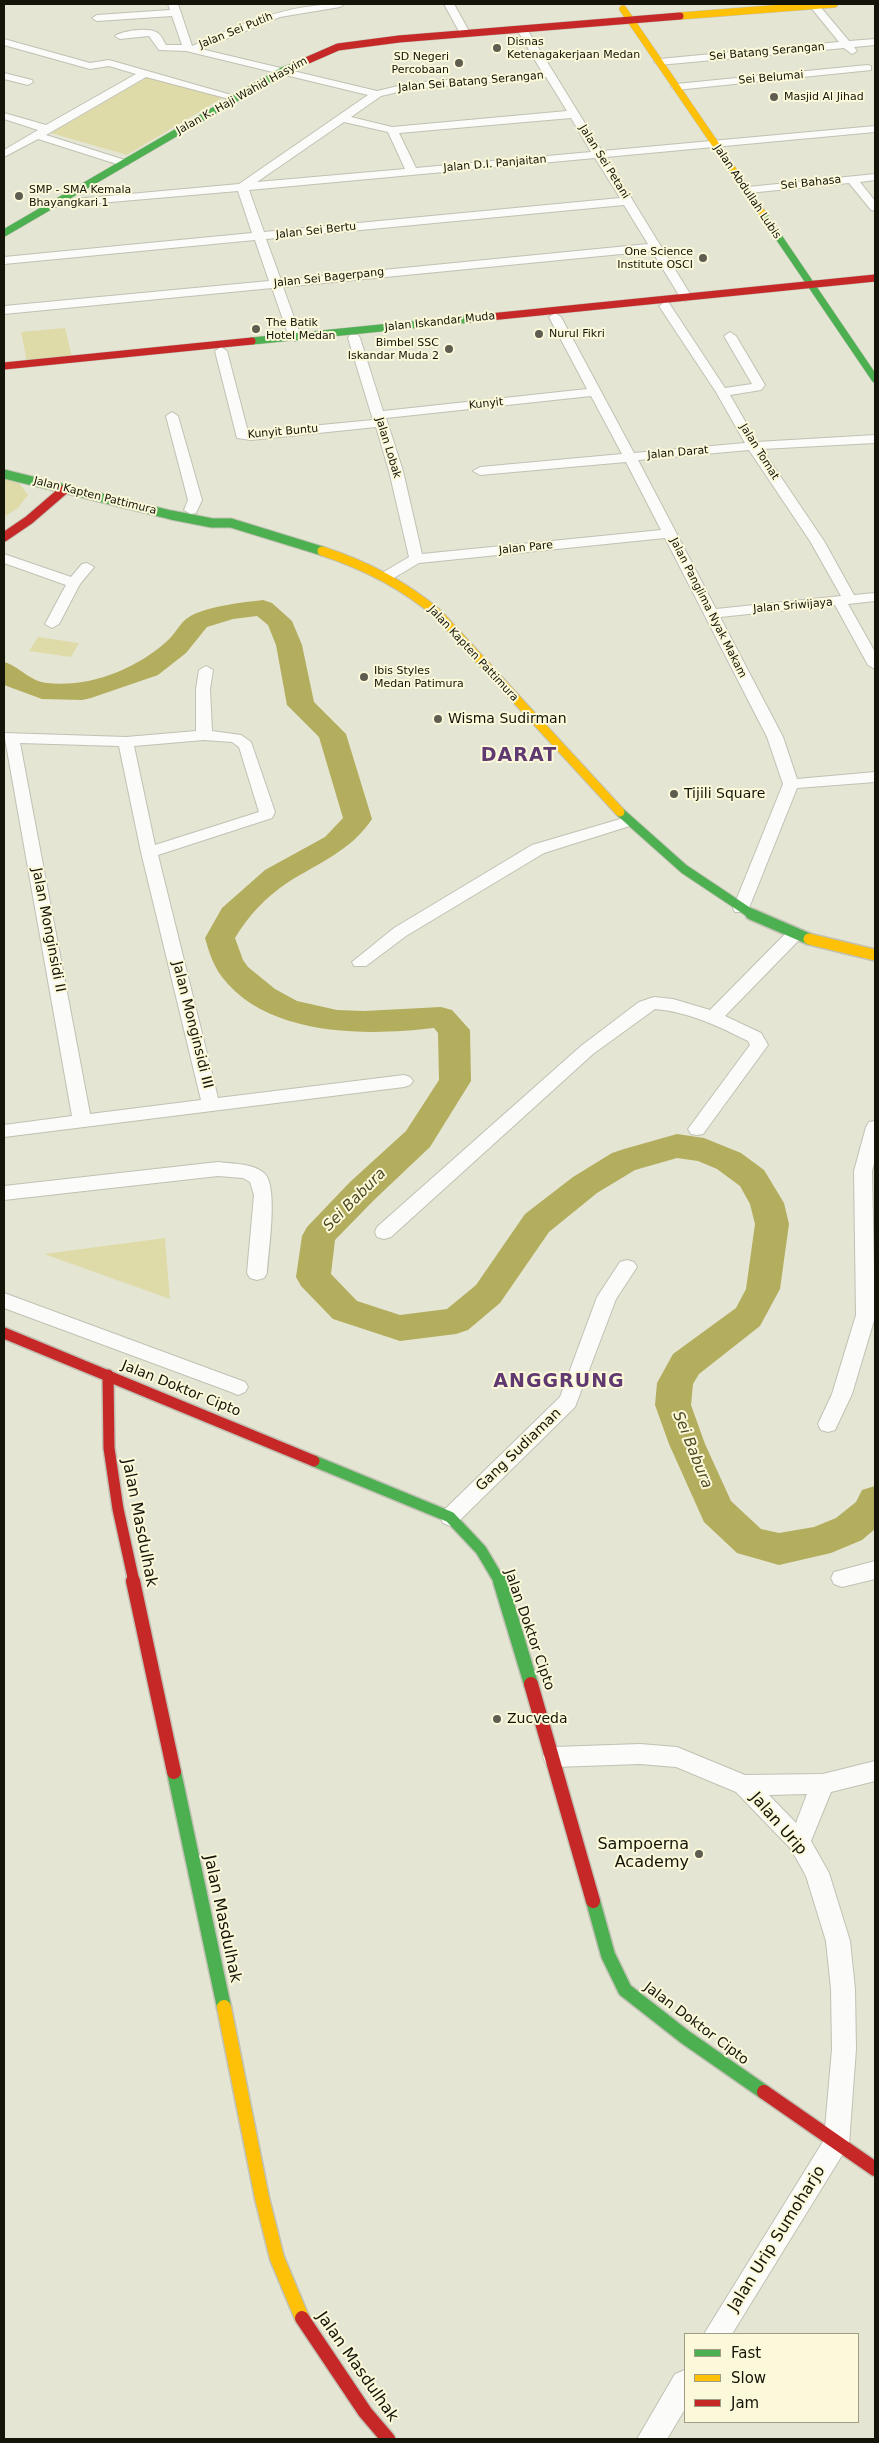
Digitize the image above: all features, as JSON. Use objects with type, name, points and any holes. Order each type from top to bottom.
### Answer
[{"type":"street","points":[[273,4],[278,14]]},
{"type":"street","name":"Jalan Sei Putih","points":[[120,36],[151,33],[155,35],[162,48],[190,49],[278,14],[340,4]]},
{"type":"street","points":[[449,4],[465,33]]},
{"type":"street","name":"Jalan Abdullah Lubis","points":[[620,4],[748,190],[813,289],[871,365],[875,379]]},
{"type":"street","name":"Jalan K. Haji Wahid Hasyim","points":[[4,233],[282,71],[316,55],[350,44],[521,28],[834,4]]},
{"type":"street","points":[[814,5],[875,78]]},
{"type":"street","points":[[97,18],[175,9],[190,49],[377,94]]},
{"type":"street","name":"Jalan Sei Petani","points":[[521,28],[686,297]]},
{"type":"street","points":[[4,42],[90,66],[109,63],[236,98]]},
{"type":"street","name":"Sei Batang Serangan","points":[[659,62],[875,42]]},
{"type":"street","name":"Sei Belumai","points":[[676,86],[867,68]]},
{"type":"street","points":[[4,154],[145,73]]},
{"type":"street","name":"Jalan Sei Batang Serangan","points":[[242,187],[377,94],[411,86],[550,74]]},
{"type":"street","points":[[4,76],[28,82]]},
{"type":"street","points":[[342,118],[392,130],[574,114]]},
{"type":"street","points":[[4,116],[46,129]]},
{"type":"street","name":"Jalan D.I. Panjaitan","points":[[53,204],[875,129]]},
{"type":"street","points":[[392,130],[412,172]]},
{"type":"street","points":[[36,135],[124,163]]},
{"type":"street","name":"Sei Bahasa","points":[[748,190],[875,177]]},
{"type":"street","points":[[96,180],[100,192],[114,199]]},
{"type":"street","points":[[852,180],[875,208]]},
{"type":"street","points":[[242,187],[258,237],[295,336]]},
{"type":"street","name":"Jalan Sei Bertu","points":[[4,260],[628,201]]},
{"type":"street","name":"Jalan Sei Bagerpang","points":[[4,310],[654,247]]},
{"type":"street","name":"Jalan Iskandar Muda","points":[[4,373],[295,336],[665,306],[813,289],[875,278]]},
{"type":"street","name":"Jalan Iskandar Muda","points":[[4,366],[170,353],[221,352],[354,338],[686,297],[875,286]]},
{"type":"street","name":"Jalan Tomat","points":[[665,306],[722,392],[753,446],[817,541],[875,665]]},
{"type":"street","name":"Jalan Panglima Nyak Makam","points":[[553,314],[630,457],[775,737],[791,784]]},
{"type":"street","points":[[722,392],[758,387],[730,336]]},
{"type":"street","name":"Jalan Lobak","points":[[354,338],[396,471],[416,559]]},
{"type":"street","name":"Kunyit Buntu","points":[[221,352],[242,435],[379,419]]},
{"type":"street","name":"Kunyit","points":[[379,419],[595,392]]},
{"type":"street","points":[[172,416],[195,500],[191,510]]},
{"type":"street","name":"Jalan Darat","points":[[480,471],[753,446],[875,439]]},
{"type":"street","name":"Jalan Kapten Pattimura","points":[[4,463],[217,516],[231,523],[333,554],[388,576],[417,595],[438,614],[628,822],[671,862],[741,908],[796,934],[875,955]]},
{"type":"street","name":"Jalan Kapten Pattimura","points":[[4,474],[171,515],[212,523],[231,523]]},
{"type":"street","points":[[4,537],[29,520],[65,489]]},
{"type":"street","name":"Jalan Pare","points":[[388,576],[416,559],[669,534]]},
{"type":"street","points":[[4,558],[74,583]]},
{"type":"street","points":[[52,624],[74,583],[87,567]]},
{"type":"street","name":"Jalan Sriwijaya","points":[[711,614],[875,598]]},
{"type":"street","points":[[204,735],[203,689],[206,670]]},
{"type":"street","points":[[8,738],[126,742],[204,735],[236,738],[246,745],[267,812],[266,815],[149,852]]},
{"type":"street","name":"Jalan Monginsidi II","points":[[8,738],[82,1122]]},
{"type":"street","name":"Jalan Monginsidi III","points":[[4,1131],[211,1104],[149,852],[126,742]]},
{"type":"street","points":[[741,908],[791,784],[875,777]]},
{"type":"street","points":[[360,962],[400,932],[538,850],[628,822]]},
{"type":"street","points":[[713,1016],[796,934]]},
{"type":"street","points":[[384,1232],[587,1050],[645,1006],[661,1003],[713,1016],[755,1037],[758,1045],[697,1129]]},
{"type":"street","points":[[211,1104],[404,1081]]},
{"type":"street","points":[[828,1424],[842,1394],[866,1315],[863,1171],[867,1149],[875,1127]]},
{"type":"street","points":[[4,1193],[218,1169],[247,1172],[258,1178],[263,1195],[257,1273]]},
{"type":"street","name":"Gang Sudiaman","points":[[450,1517],[568,1402],[607,1297],[627,1267]]},
{"type":"street","points":[[4,1300],[238,1387]]},
{"type":"street","name":"Jalan Doktor Cipto","points":[[4,1333],[450,1517],[481,1550],[499,1579],[554,1757],[608,1955],[625,1990],[685,2037],[836,2144],[875,2169]]},
{"type":"street","name":"Jalan Masdulhak","points":[[108,1375],[109,1448],[118,1509],[224,2007],[262,2198],[277,2258],[306,2327],[365,2412],[388,2439]]},
{"type":"street","points":[[842,1578],[875,1570]]},
{"type":"street","name":"Jalan Urip","points":[[554,1757],[640,1754],[677,1757],[744,1785],[799,1842],[817,1872],[838,1941],[843,1989],[844,2049],[836,2144]]},
{"type":"street","points":[[744,1785],[823,1784],[875,1771]]},
{"type":"street","points":[[799,1842],[823,1784]]},
{"type":"street","name":"Jalan Urip Sumoharjo","points":[[718,2333],[836,2144]]},
{"type":"street","points":[[651,2439],[684,2386]]},
{"type":"street","points":[[365,2412],[376,2439]]},
{"type":"shaded area","points":[[148,77],[224,97],[127,155],[51,133]]},
{"type":"shaded area","points":[[65,328],[72,357],[27,362],[21,332]]},
{"type":"shaded area","points":[[4,479],[19,483],[28,495],[18,508],[4,517]]},
{"type":"shaded area","points":[[38,637],[79,643],[71,657],[29,651]]},
{"type":"shaded area","points":[[165,1238],[170,1299],[44,1254]]},
{"type":"waterway","name":"Sei Babura","points":[[4,670],[12,679],[42,691],[82,692],[149,669],[177,647],[198,622],[230,612],[263,608],[279,621],[289,645],[301,705],[332,734],[358,819],[335,843],[275,877],[233,915],[220,938],[228,960],[232,969],[264,997],[286,1008],[311,1016],[364,1022],[390,1022],[441,1017],[454,1030],[455,1081],[418,1139],[362,1191],[319,1236],[313,1277],[345,1310],[400,1328],[456,1321],[488,1294],[537,1223],[585,1185],[624,1161],[677,1146],[704,1150],[729,1161],[752,1178],[767,1203],[772,1224],[763,1289],[748,1317],[686,1364],[675,1383],[673,1405],[687,1444],[717,1511],[750,1542],[779,1549],[818,1542],[849,1529],[869,1513],[875,1501]]},
{"type":"traffic: fast","points":[[4,233],[282,71],[299,64]]},
{"type":"traffic: fast","points":[[763,214],[875,379]]},
{"type":"traffic: fast","points":[[252,341],[470,319]]},
{"type":"traffic: fast","points":[[4,474],[171,515],[212,523],[231,523],[322,551]]},
{"type":"traffic: fast","points":[[620,812],[662,851],[707,887],[756,917],[809,939]]},
{"type":"traffic: fast","points":[[314,1461],[450,1517],[481,1550],[499,1579],[531,1684]]},
{"type":"traffic: fast","points":[[174,1772],[224,2007]]},
{"type":"traffic: fast","points":[[593,1901],[608,1955],[625,1990],[685,2037],[764,2092]]},
{"type":"traffic: slow","points":[[680,16],[834,4]]},
{"type":"traffic: slow","points":[[623,9],[763,214]]},
{"type":"traffic: slow","points":[[322,551],[369,568],[384,576],[412,593],[438,614],[620,812]]},
{"type":"traffic: slow","points":[[809,939],[875,955]]},
{"type":"traffic: slow","points":[[224,2007],[262,2198],[277,2258],[302,2318]]},
{"type":"traffic: jam","points":[[299,64],[338,47],[399,39],[680,16]]},
{"type":"traffic: jam","points":[[470,319],[875,278]]},
{"type":"traffic: jam","points":[[4,366],[252,341]]},
{"type":"traffic: jam","points":[[4,537],[29,520],[65,489]]},
{"type":"traffic: jam","points":[[4,1333],[314,1461]]},
{"type":"traffic: jam","points":[[108,1375],[109,1448],[118,1509],[174,1772]]},
{"type":"traffic: jam","points":[[531,1684],[593,1901]]},
{"type":"traffic: jam","points":[[764,2092],[875,2169]]},
{"type":"traffic: jam","points":[[302,2318],[306,2327],[365,2412],[388,2439]]},
{"type":"place","name":"Disnas Ketenagakerjaan Medan","points":[[497,48]]},
{"type":"place","name":"SD Negeri Percobaan","points":[[459,63]]},
{"type":"place","name":"Masjid Al Jihad","points":[[774,97]]},
{"type":"place","name":"SMP - SMA Kemala Bhayangkari 1","points":[[19,196]]},
{"type":"place","name":"One Science Institute OSCI","points":[[703,258]]},
{"type":"place","name":"The Batik Hotel Medan","points":[[256,329]]},
{"type":"place","name":"Nurul Fikri","points":[[539,334]]},
{"type":"place","name":"Bimbel SSC Iskandar Muda 2","points":[[449,349]]},
{"type":"place","name":"Ibis Styles Medan Patimura","points":[[364,677]]},
{"type":"place","name":"Wisma Sudirman","points":[[438,719]]},
{"type":"place","name":"Tijili Square","points":[[674,794]]},
{"type":"place","name":"Zucveda","points":[[497,1719]]},
{"type":"place","name":"Sampoerna Academy","points":[[699,1854]]},
{"type":"district","name":"DARAT","points":[[519,756]]},
{"type":"district","name":"ANGGRUNG","points":[[559,1382]]}]
